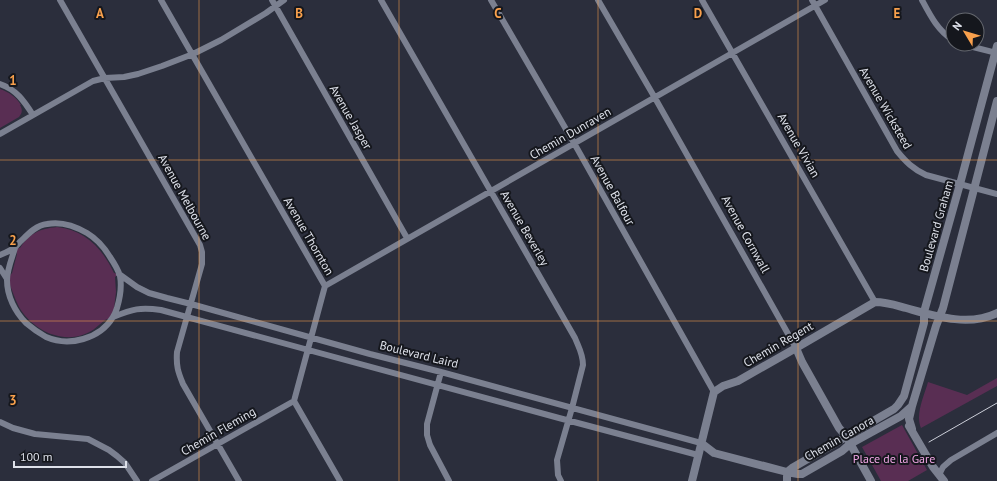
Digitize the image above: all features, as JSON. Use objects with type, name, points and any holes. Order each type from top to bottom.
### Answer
[{"type":"street","name":"Avenue Melbourne","points":[[60,0],[200,245],[202,252],[202,264],[192,304],[177,352],[176,362],[178,372],[184,384],[239,481]]},
{"type":"street","name":"Avenue Thornton","points":[[161,0],[325,286],[294,401]]},
{"type":"street","name":"Avenue Jasper","points":[[272,0],[407,238]]},
{"type":"street","points":[[0,134],[93,81],[138,74],[193,54],[221,40],[284,0]]},
{"type":"street","name":"Avenue Beverley","points":[[381,0],[575,338],[582,354],[583,365],[557,460],[558,475],[561,481]]},
{"type":"street","name":"Avenue Balfour","points":[[491,0],[574,143],[714,392]]},
{"type":"street","name":"Avenue Cornwall","points":[[598,0],[796,348],[802,362],[839,428],[846,436],[871,481]]},
{"type":"street","name":"Avenue Vivian","points":[[702,0],[875,302]]},
{"type":"street","name":"Chemin Dunraven","points":[[325,286],[733,53],[814,3],[825,0]]},
{"type":"street","points":[[922,0],[939,28],[945,33]]},
{"type":"street","name":"Avenue Wicksteed","points":[[814,3],[897,151],[906,162],[915,170],[926,175],[997,194]]},
{"type":"street","points":[[985,49],[996,51]]},
{"type":"street","name":"Boulevard Graham","points":[[894,409],[898,406],[904,396],[924,323],[924,312],[996,51]]},
{"type":"street","points":[[0,84],[16,93],[26,103],[33,115]]},
{"type":"street","points":[[912,429],[909,419],[912,406],[939,316],[943,308],[997,101]]},
{"type":"street","name":"Boulevard Laird","points":[[0,255],[15,248],[29,233],[37,227],[45,224],[54,222],[67,224],[81,229],[100,242],[111,257],[119,274],[121,293],[114,317]]},
{"type":"street","name":"Boulevard Laird","points":[[15,248],[7,279],[10,297],[18,313],[33,329],[47,337],[66,342],[74,341],[99,332],[114,317],[134,309],[146,308],[161,310],[698,455],[714,453],[787,472]]},
{"type":"street","name":"Boulevard Laird","points":[[0,268],[7,279]]},
{"type":"street","name":"Boulevard Laird","points":[[119,274],[137,287],[149,293],[379,357],[441,372],[701,443],[714,453]]},
{"type":"street","points":[[875,302],[884,302],[954,319],[969,320],[991,316],[997,312]]},
{"type":"street","name":"Chemin Regent","points":[[714,392],[724,385],[738,381],[875,302]]},
{"type":"street","points":[[441,372],[427,424],[427,435],[430,445],[449,481]]},
{"type":"street","points":[[692,481],[714,392]]},
{"type":"street","points":[[294,401],[340,481]]},
{"type":"street","name":"Chemin Fleming","points":[[152,481],[294,401]]},
{"type":"street","points":[[901,416],[912,406]]},
{"type":"street","points":[[894,409],[912,429],[933,467],[942,478]]},
{"type":"street","name":"Chemin Canora","points":[[787,472],[795,465],[894,409]]},
{"type":"street","name":"Chemin Canora","points":[[787,472],[802,474],[842,451],[850,444],[901,416]]},
{"type":"street","points":[[0,422],[13,428],[35,434],[88,439],[118,456],[125,463],[137,481]]},
{"type":"street","points":[[942,478],[944,467],[952,460],[997,433]]},
{"type":"street","points":[[787,472],[787,481]]},
{"type":"green space","points":[[0,89],[15,97],[21,105],[22,110],[19,117],[0,128]]},
{"type":"green space","points":[[57,227],[76,232],[92,242],[104,256],[114,273],[119,274],[115,277],[116,292],[113,317],[105,320],[85,334],[76,337],[57,336],[39,328],[31,322],[19,307],[7,279],[12,273],[17,254],[15,248],[20,248],[31,235],[45,229]]},
{"type":"green space","points":[[997,378],[997,386],[921,428],[919,417],[922,399],[928,382],[967,395]]},
{"type":"green space","name":"Place de la Gare","points":[[902,425],[927,470],[908,481],[881,481],[862,447]]},
{"type":"tram line","points":[[929,442],[997,403]]}]
